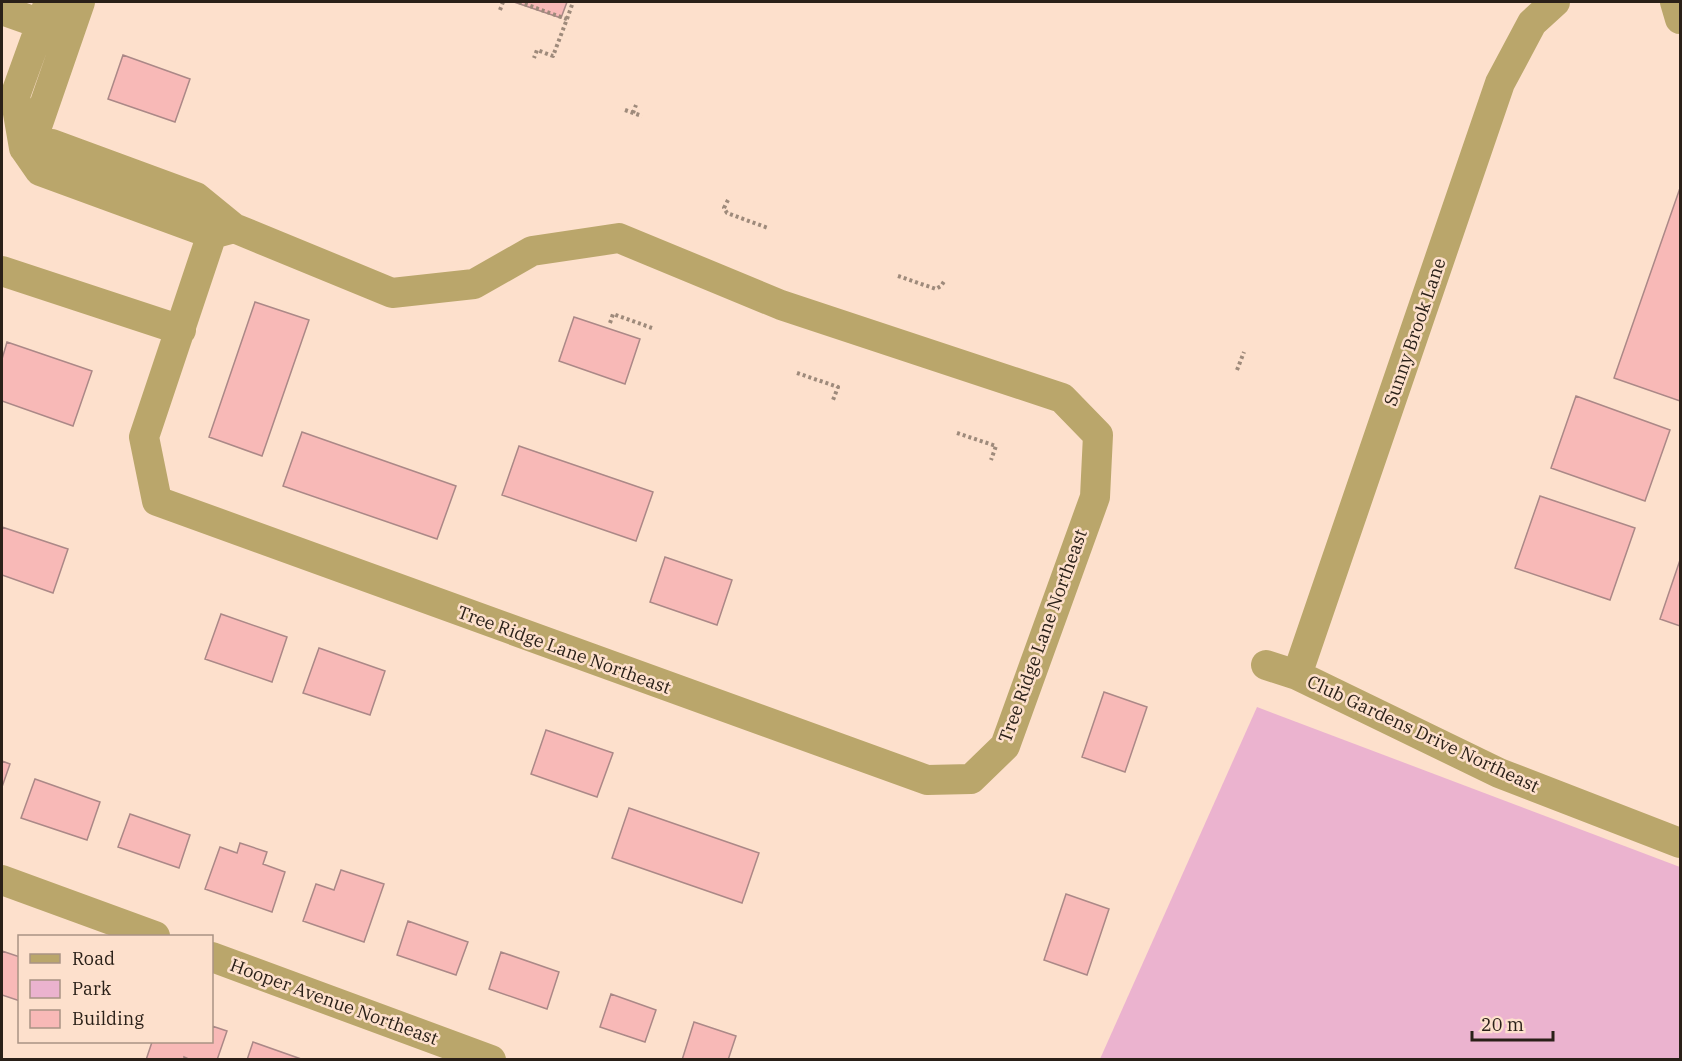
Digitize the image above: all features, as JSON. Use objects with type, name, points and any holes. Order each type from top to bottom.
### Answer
[{"type":"street","points":[[29,141],[80,2]]},
{"type":"street","name":"Sunny Brook Lane","points":[[1297,675],[1500,83],[1532,23],[1555,2]]},
{"type":"street","points":[[1675,2],[1680,19]]},
{"type":"street","points":[[2,10],[45,13],[15,96],[40,171],[223,231]]},
{"type":"street","name":"Tree Ridge Lane Northeast","points":[[223,231],[392,293],[474,284],[532,251],[618,238],[781,305],[1062,398],[1098,435],[1095,496],[1005,746],[971,779],[927,780],[157,501],[144,437],[181,330],[223,231]]},
{"type":"street","points":[[2,271],[181,330]]},
{"type":"street","name":"Club Gardens Drive Northeast","points":[[1266,665],[1297,675],[1499,773],[1680,843]]},
{"type":"street","points":[[2,880],[152,935]]},
{"type":"street","name":"Hooper Avenue Northeast","points":[[213,957],[491,1059]]},
{"type":"path","points":[[500,10],[503,2]]},
{"type":"path","points":[[519,2],[567,19]]},
{"type":"path","points":[[534,58],[537,50],[553,56],[573,2]]},
{"type":"path","points":[[633,113],[636,105]]},
{"type":"path","points":[[625,110],[642,116]]},
{"type":"path","points":[[728,200],[724,208],[727,213],[768,228]]},
{"type":"path","points":[[898,276],[936,289],[945,280]]},
{"type":"path","points":[[610,323],[614,314],[652,328]]},
{"type":"path","points":[[1237,370],[1244,352]]},
{"type":"path","points":[[797,373],[838,387],[833,400]]},
{"type":"path","points":[[957,433],[996,446],[991,460]]},
{"type":"green space","points":[[1257,707],[1680,867],[1680,1059],[1100,1059]]},
{"type":"building","points":[[514,2],[567,2],[561,18]]},
{"type":"building","points":[[123,55],[190,79],[175,122],[108,99]]},
{"type":"building","points":[[1680,188],[1680,401],[1614,378]]},
{"type":"building","points":[[255,302],[309,320],[262,456],[209,437]]},
{"type":"building","points":[[574,317],[640,339],[625,384],[559,361]]},
{"type":"building","points":[[7,342],[92,371],[73,426],[2,401],[2,359]]},
{"type":"building","points":[[1576,396],[1670,430],[1645,501],[1551,468]]},
{"type":"building","points":[[302,432],[456,486],[437,539],[283,486]]},
{"type":"building","points":[[519,446],[653,492],[636,541],[502,495]]},
{"type":"building","points":[[1540,496],[1635,528],[1610,600],[1515,568]]},
{"type":"building","points":[[2,527],[68,549],[53,593],[2,575]]},
{"type":"building","points":[[665,557],[732,580],[717,625],[650,602]]},
{"type":"building","points":[[1680,560],[1680,626],[1660,619]]},
{"type":"building","points":[[221,614],[287,637],[272,682],[205,659]]},
{"type":"building","points":[[319,648],[385,671],[370,715],[303,693]]},
{"type":"building","points":[[1104,692],[1147,707],[1125,772],[1082,757]]},
{"type":"building","points":[[546,730],[613,753],[597,797],[531,774]]},
{"type":"building","points":[[2,761],[10,764],[2,787]]},
{"type":"building","points":[[35,779],[100,802],[87,840],[21,818]]},
{"type":"building","points":[[629,808],[759,853],[742,903],[612,858]]},
{"type":"building","points":[[130,814],[190,835],[179,868],[118,847]]},
{"type":"building","points":[[240,843],[267,852],[263,864],[285,872],[272,912],[205,889],[220,847],[237,853]]},
{"type":"building","points":[[341,870],[384,884],[364,942],[303,921],[316,884],[334,890]]},
{"type":"building","points":[[1066,894],[1109,909],[1087,975],[1044,960]]},
{"type":"building","points":[[408,921],[468,942],[456,975],[397,955]]},
{"type":"building","points":[[2,951],[18,956],[18,1000],[2,995]]},
{"type":"building","points":[[501,952],[559,972],[547,1009],[489,989]]},
{"type":"building","points":[[611,994],[656,1010],[645,1042],[600,1027]]},
{"type":"building","points":[[694,1022],[736,1036],[728,1060],[682,1060]]},
{"type":"building","points":[[213,1026],[227,1031],[217,1060],[191,1060],[184,1057],[184,1060],[146,1060],[152,1043],[213,1043]]},
{"type":"building","points":[[253,1042],[304,1060],[247,1060]]}]
